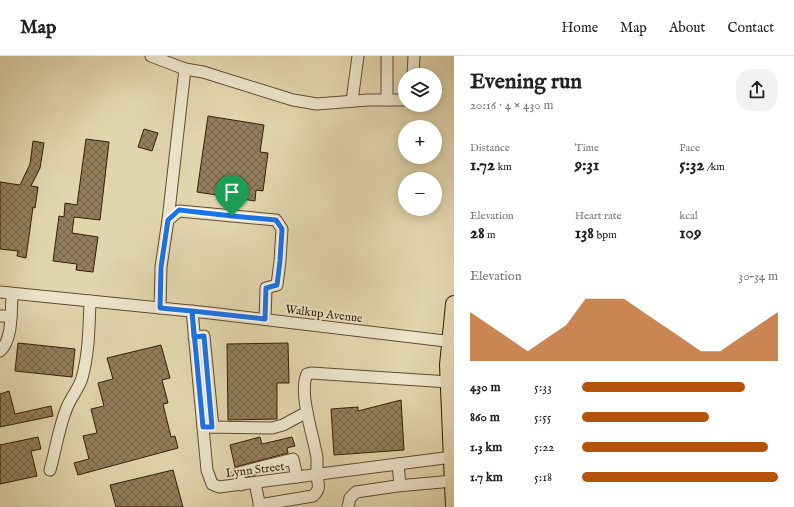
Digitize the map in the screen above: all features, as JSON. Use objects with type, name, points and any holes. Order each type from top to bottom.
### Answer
[{"type":"highway","points":[[454,304],[452,342],[448,365],[454,507]]},
{"type":"street","points":[[154,56],[185,69],[203,72],[293,100],[317,104],[352,101],[398,100]]},
{"type":"street","points":[[352,101],[358,56]]},
{"type":"street","points":[[387,56],[387,100]]},
{"type":"street","points":[[413,68],[414,56]]},
{"type":"street","points":[[160,308],[161,267],[168,220],[185,69]]},
{"type":"street","points":[[168,220],[179,210],[276,220],[282,229],[280,261],[277,285],[266,288],[265,319]]},
{"type":"street","name":"Walkup Avenue","points":[[0,292],[265,319],[452,342]]},
{"type":"street","points":[[0,350],[5,347],[9,337],[5,316],[12,294]]},
{"type":"street","points":[[50,470],[63,420],[69,404],[82,379],[87,359],[90,301]]},
{"type":"street","name":"Lynn Street","points":[[192,311],[194,337],[208,427],[207,470],[212,484],[219,487],[241,485],[452,457]]},
{"type":"street","points":[[255,483],[260,506],[313,496],[317,492],[319,487],[317,457],[308,423],[304,381],[307,374],[311,373],[449,382]]},
{"type":"street","points":[[208,427],[272,428],[283,425],[307,412]]},
{"type":"street","points":[[241,485],[238,473],[293,459],[297,477]]},
{"type":"street","points":[[398,464],[400,485]]},
{"type":"street","points":[[348,507],[350,498],[356,492],[400,485],[453,482]]},
{"type":"building","points":[[208,116],[264,125],[260,152],[268,153],[263,191],[256,190],[255,201],[197,192]]},
{"type":"building","points":[[144,129],[158,133],[152,151],[138,147]]},
{"type":"building","points":[[86,139],[109,142],[100,220],[74,217],[72,233],[98,237],[93,272],[76,270],[77,264],[53,261],[59,216],[64,217],[65,203],[77,205]]},
{"type":"building","points":[[33,141],[44,143],[40,168],[31,186],[38,187],[35,208],[33,207],[26,258],[17,256],[18,251],[0,249],[0,182],[20,185],[30,164]]},
{"type":"building","points":[[18,343],[75,349],[72,377],[15,371]]},
{"type":"building","points":[[288,343],[289,383],[277,383],[277,419],[228,420],[227,344]]},
{"type":"building","points":[[161,345],[170,378],[162,380],[168,403],[163,404],[171,437],[175,436],[178,448],[78,475],[74,463],[89,459],[83,436],[97,433],[91,409],[104,406],[98,383],[113,379],[107,358]]},
{"type":"building","points":[[9,391],[15,414],[51,406],[53,416],[0,427],[0,394]]},
{"type":"building","points":[[401,400],[404,450],[334,455],[331,409],[358,407],[358,411]]},
{"type":"building","points":[[38,437],[41,449],[31,451],[37,476],[0,484],[0,445]]},
{"type":"building","points":[[260,437],[262,444],[292,437],[295,446],[287,448],[288,453],[235,467],[230,445]]},
{"type":"building","points":[[173,470],[183,507],[116,507],[110,485]]},
{"type":"route","points":[[232,216],[179,210],[168,220],[161,267],[160,308],[192,311],[203,427],[212,427],[204,336],[194,337],[192,311],[265,319],[266,288],[277,285],[282,229],[276,220],[232,216]]}]
